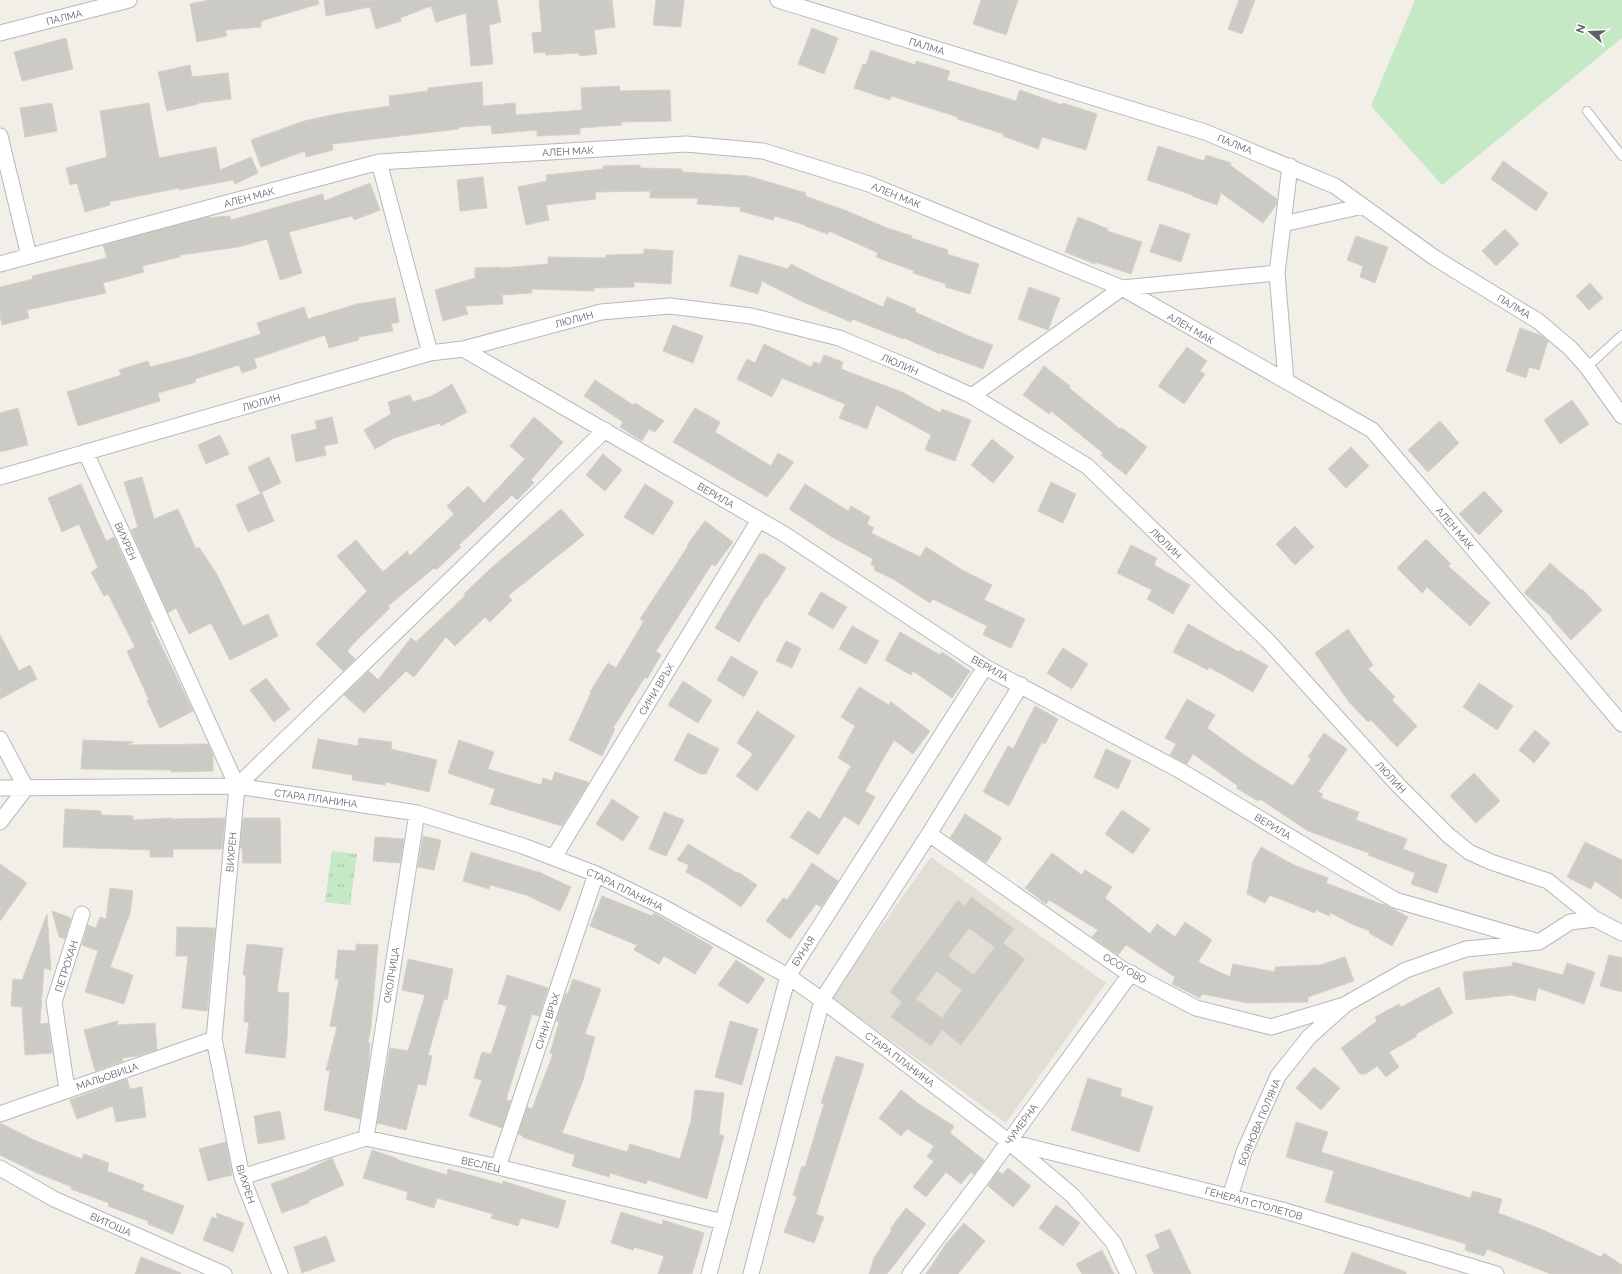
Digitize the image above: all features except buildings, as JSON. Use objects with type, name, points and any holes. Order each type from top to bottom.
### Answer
[{"type":"street","name":"ПАЛМА","points":[[0,33],[129,0]]},
{"type":"street","name":"ПАЛМА","points":[[778,0],[1205,132],[1336,186],[1435,258],[1538,321],[1570,348],[1588,367],[1622,416]]},
{"type":"street","points":[[0,136],[29,256]]},
{"type":"street","name":"АЛЕН МАК","points":[[0,264],[379,162],[686,144],[763,150],[869,184],[1122,288],[1372,430],[1622,724]]},
{"type":"street","points":[[379,162],[430,353]]},
{"type":"street","points":[[1286,382],[1277,273],[1290,166]]},
{"type":"street","points":[[1283,224],[1363,206]]},
{"type":"street","points":[[972,396],[1122,288],[1277,273]]},
{"type":"street","name":"ЛЮЛИН","points":[[0,477],[430,353],[462,349],[601,312],[670,306],[750,316],[839,338],[911,368],[972,396],[1087,466],[1267,640],[1398,785],[1448,835],[1468,852],[1491,862],[1548,881],[1594,919],[1622,932]]},
{"type":"street","name":"ВЕРИЛА","points":[[462,349],[784,534],[985,667],[1181,771],[1395,900],[1539,942]]},
{"type":"street","points":[[237,786],[605,430]]},
{"type":"street","name":"ВИХРЕН","points":[[86,453],[237,786],[214,1039],[242,1178],[280,1274]]},
{"type":"street","name":"СИНИ ВРЪХ","points":[[554,857],[759,520]]},
{"type":"street","name":"БУНАЯ","points":[[709,1274],[788,976],[985,667]]},
{"type":"street","points":[[751,1274],[822,1000],[929,834],[1021,686]]},
{"type":"street","points":[[0,739],[26,788],[0,822]]},
{"type":"street","name":"СТАРА ПЛАНИНА","points":[[0,788],[237,786],[417,813],[523,846],[596,874],[661,906],[788,976],[822,1000],[1009,1142],[1073,1196],[1113,1242],[1128,1274]]},
{"type":"street","name":"ОКОЛЧИЦА","points":[[366,1138],[417,813]]},
{"type":"street","name":"ОСОГОВО","points":[[929,834],[1122,969],[1196,1008],[1270,1027],[1346,1004]]},
{"type":"street","name":"СИНИ ВРЪХ","points":[[498,1167],[596,874]]},
{"type":"street","name":"ПЕТРОХАН","points":[[67,1090],[54,1002],[82,914]]},
{"type":"street","name":"БОЯНОВА ПОЛЯНА","points":[[1230,1197],[1244,1152],[1278,1076],[1309,1037],[1346,1004],[1406,970],[1466,948],[1539,942],[1570,922],[1594,919]]},
{"type":"street","name":"ЧУМЕРНА","points":[[910,1274],[1009,1142],[1130,973]]},
{"type":"street","name":"МАЛЬОВИЦА","points":[[0,1114],[214,1039]]},
{"type":"street","points":[[242,1178],[366,1138]]},
{"type":"street","name":"ВЕСЛЕЦ","points":[[366,1138],[498,1167],[723,1222]]},
{"type":"street","name":"ГЕНЕРАЛ СТОЛЕТОВ","points":[[1009,1142],[1282,1210],[1466,1270],[1496,1274]]},
{"type":"street","name":"ВИТОША","points":[[0,1168],[54,1199],[224,1274]]},
{"type":"lane","points":[[1586,111],[1622,156]]},
{"type":"lane","points":[[1588,367],[1622,335]]},
{"type":"shaded area","points":[[931,857],[1106,983],[1006,1123],[831,997]]},
{"type":"green space","points":[[1415,0],[1622,0],[1622,38],[1442,185],[1371,106]]},
{"type":"green space","points":[[332,851],[357,854],[350,905],[325,902]]}]
